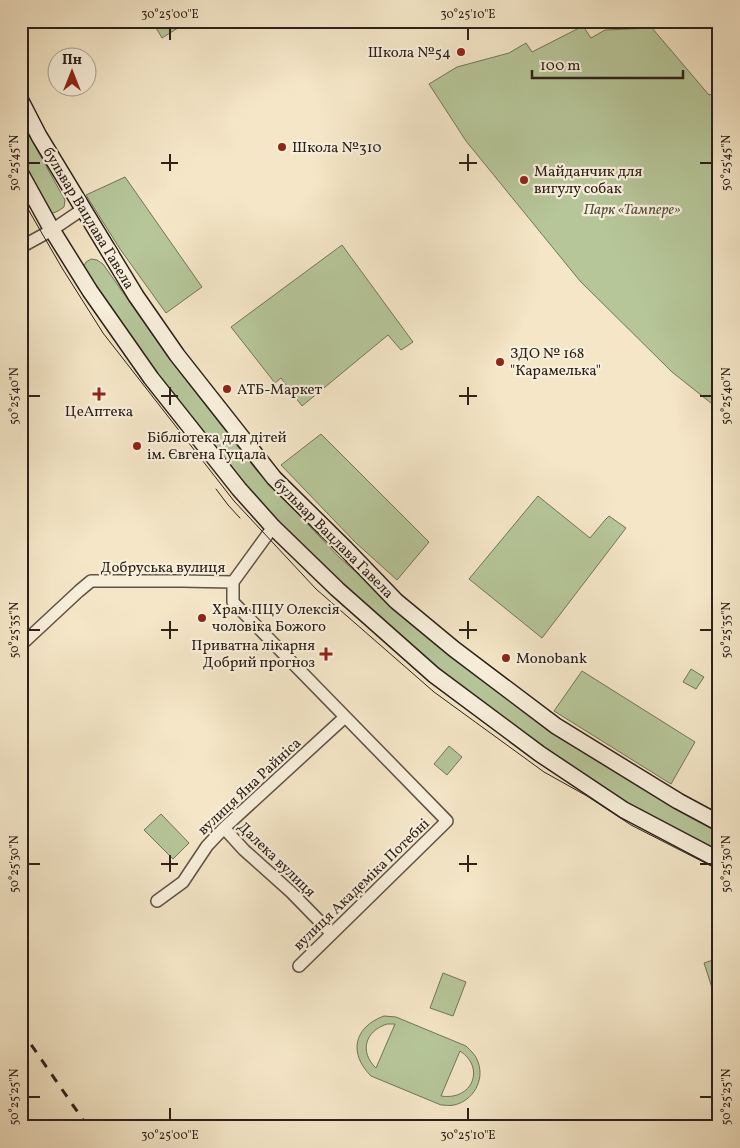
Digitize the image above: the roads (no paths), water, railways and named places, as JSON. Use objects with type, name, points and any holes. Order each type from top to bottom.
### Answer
[{"type":"main road","name":"бульвар Вацлава Гавела","points":[[21,101],[39,136],[136,296],[177,356],[274,478],[396,601],[454,649],[556,726],[678,801],[719,823]]},
{"type":"main road","points":[[21,174],[52,230],[90,290],[151,378],[239,489],[273,527],[337,589],[434,676],[532,749],[624,810],[719,860]]},
{"type":"street","points":[[21,247],[83,210]]},
{"type":"street","name":"Добруська вулиця","points":[[21,645],[91,581],[233,582],[273,527]]},
{"type":"street","name":"вулиця Академіка Потебні","points":[[233,582],[232,602],[447,821],[299,966]]},
{"type":"street","name":"вулиця Яна Райніса","points":[[157,901],[183,882],[206,846],[224,828],[345,717]]},
{"type":"street","name":"Далека вулиця","points":[[224,828],[244,850],[291,892],[331,933]]},
{"type":"tram line","points":[[21,197],[62,268],[103,333],[234,501],[316,589],[434,692],[544,772],[587,796],[631,825],[719,870]]},
{"type":"tram line","points":[[216,489],[240,518]]},
{"type":"railway","points":[[21,1030],[88,1127]]},
{"type":"place","name":"Школа №54","points":[[461,52]]},
{"type":"place","name":"Школа №310","points":[[282,147]]},
{"type":"place","name":"Майданчик для вигулу собак","points":[[524,180]]},
{"type":"place","name":"ЗДО № 168 \"Карамелька\"","points":[[500,362]]},
{"type":"place","name":"АТБ-Маркет","points":[[227,389]]},
{"type":"place","name":"ЦеАптека","points":[[99,394]]},
{"type":"place","name":"Бібліотека для дітей ім. Євгена Гуцала","points":[[137,446]]},
{"type":"place","name":"Храм ПЦУ Олексія чоловіка Божого","points":[[202,618]]},
{"type":"place","name":"Приватна лікарня Добрий прогноз","points":[[326,654]]},
{"type":"place","name":"Monobank","points":[[506,658]]},
{"type":"park label","name":"Парк «Тампере»","points":[[632,209]]}]
